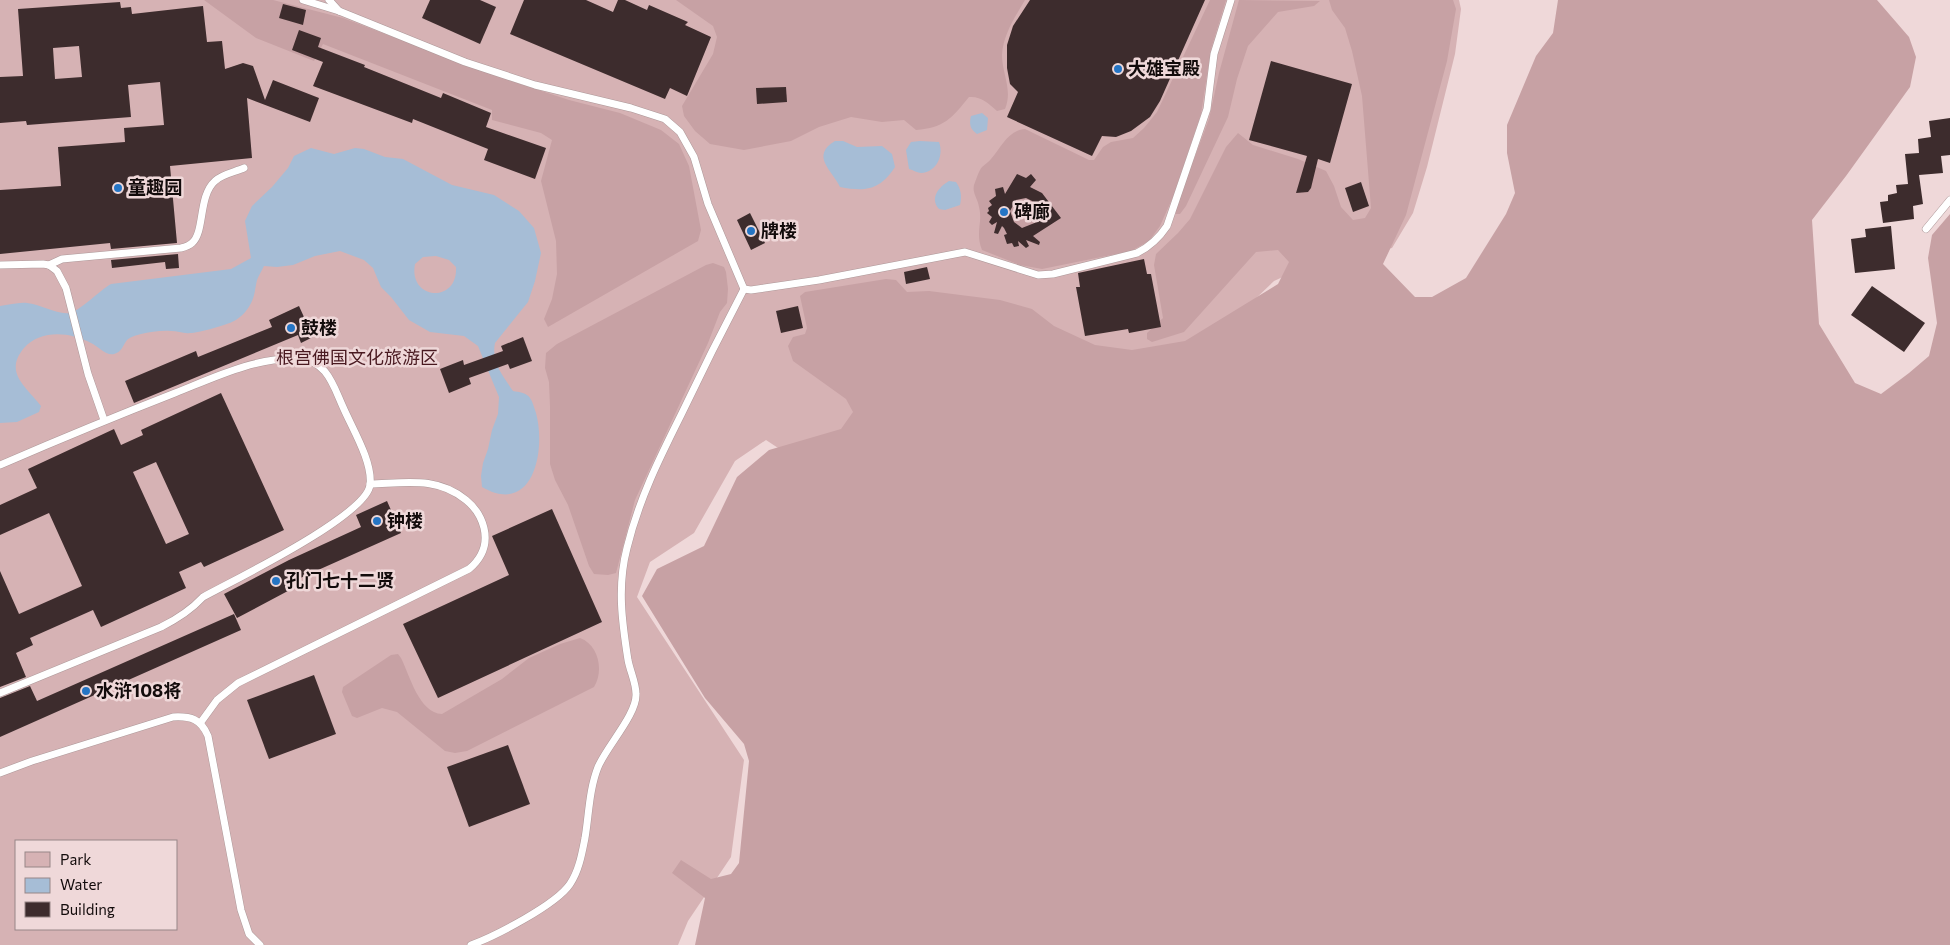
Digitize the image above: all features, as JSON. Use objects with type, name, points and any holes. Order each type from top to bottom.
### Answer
[{"type":"lane","points":[[303,0],[339,11],[465,62],[535,85],[631,108],[665,119],[680,132],[694,157],[708,204],[744,289],[654,470],[636,515],[626,550],[620,588],[628,662],[636,694],[630,714],[598,767],[590,795],[580,864],[570,884],[559,896],[486,940],[471,945]]},
{"type":"lane","points":[[329,0],[339,11]]},
{"type":"lane","points":[[744,289],[751,290],[819,280],[965,252],[1038,275],[1053,274],[1137,253],[1146,248],[1159,238],[1167,226],[1207,109],[1214,54],[1231,0]]},
{"type":"lane","points":[[49,265],[62,259],[181,248],[190,244],[197,235],[205,197],[212,184],[219,178],[244,168]]},
{"type":"lane","points":[[1926,230],[1950,200]]},
{"type":"lane","points":[[0,265],[44,264],[49,265],[59,274],[71,301],[83,352],[104,420]]},
{"type":"lane","points":[[0,464],[104,420],[239,368],[296,358],[311,360],[320,366],[330,378],[364,454],[370,484],[366,495],[360,502],[328,528],[203,597],[179,618],[162,627],[0,693]]},
{"type":"lane","points":[[201,722],[217,700],[238,683],[469,569],[478,561],[486,540],[482,522],[479,513],[473,505],[460,494],[432,483],[370,484]]},
{"type":"lane","points":[[0,773],[32,761],[173,717],[190,717],[201,722],[208,736],[241,910],[249,934],[260,945]]},
{"type":"green space","name":"根宫佛国文化旅游区","points":[[0,0],[1459,0],[1461,9],[1455,54],[1427,167],[1413,213],[1392,248],[1300,269],[1274,281],[1187,364],[810,469],[766,440],[735,461],[694,533],[650,562],[637,597],[744,760],[731,857],[688,921],[678,945],[0,945]]},
{"type":"shaded area","points":[[204,0],[273,0],[343,18],[493,75],[569,100],[620,113],[661,130],[679,144],[689,166],[701,230],[698,241],[548,327],[544,319],[552,299],[557,274],[556,241],[541,181],[552,140],[541,133],[492,120],[492,110],[323,44],[314,61],[256,38]]},
{"type":"shaded area","points":[[676,0],[1025,0],[1010,26],[1003,48],[1002,62],[1008,95],[1005,109],[997,111],[981,99],[969,97],[947,121],[926,129],[916,130],[904,120],[882,122],[851,117],[819,127],[791,141],[744,150],[710,144],[695,131],[684,116],[682,106],[713,54],[717,37],[713,26]]},
{"type":"shaded area","points":[[1210,0],[1226,0],[1211,49],[1201,114],[1173,197],[1160,226],[1149,241],[1131,251],[1042,269],[1020,265],[982,250],[979,238],[980,213],[974,185],[981,168],[990,160],[1005,140],[1019,130],[1025,129],[1089,160],[1094,160],[1103,147],[1111,142],[1133,138],[1157,112]]},
{"type":"shaded area","points":[[1239,0],[1320,1],[1314,6],[1278,12],[1248,46],[1237,79],[1228,117],[1186,206],[1180,214],[1176,214],[1175,210],[1209,119],[1219,73]]},
{"type":"shaded area","points":[[1329,0],[1453,0],[1456,9],[1447,61],[1406,215],[1383,264],[1415,297],[1432,297],[1466,278],[1506,214],[1515,193],[1507,153],[1507,125],[1536,56],[1553,33],[1558,0],[1877,0],[1909,37],[1916,57],[1910,87],[1812,220],[1819,324],[1855,383],[1881,394],[1929,356],[1937,323],[1928,258],[1932,235],[1950,214],[1950,945],[695,945],[705,898],[672,873],[681,860],[711,879],[731,874],[739,863],[749,761],[744,744],[705,698],[642,596],[657,569],[704,546],[737,477],[769,450],[841,429],[853,412],[846,399],[793,361],[788,346],[793,337],[805,334],[807,328],[800,296],[805,292],[886,279],[896,280],[907,292],[929,291],[1000,300],[1032,309],[1054,326],[1095,345],[1132,350],[1185,341],[1278,284],[1289,262],[1278,250],[1256,252],[1184,332],[1152,342],[1147,339],[1147,333],[1163,318],[1154,265],[1156,254],[1190,219],[1226,147],[1238,133],[1253,145],[1298,159],[1326,171],[1334,186],[1341,207],[1353,220],[1365,218],[1371,208],[1362,96],[1345,28],[1332,10]]},
{"type":"shaded area","points":[[713,263],[724,267],[726,272],[727,303],[720,312],[708,343],[635,500],[616,573],[608,575],[594,574],[589,566],[568,505],[555,480],[550,464],[550,406],[549,382],[545,368],[546,353],[557,344]]},
{"type":"shaded area","points":[[580,638],[592,646],[598,659],[599,674],[594,687],[467,751],[455,753],[445,751],[397,712],[382,708],[357,718],[352,716],[342,692],[343,687],[391,655],[398,654],[421,701],[434,712],[442,714],[502,679],[529,658],[560,644]]},
{"type":"water","points":[[982,113],[988,118],[987,130],[977,134],[971,126],[971,116]]},
{"type":"water","points":[[835,141],[843,141],[857,147],[882,146],[892,154],[895,167],[884,181],[872,188],[840,187],[823,158],[824,152]]},
{"type":"water","points":[[911,142],[939,142],[941,152],[935,166],[927,172],[921,173],[909,169],[906,150]]},
{"type":"water","points":[[311,148],[334,154],[355,148],[364,149],[385,157],[403,159],[452,185],[494,195],[519,211],[534,228],[541,253],[535,281],[528,302],[495,343],[494,350],[496,363],[505,380],[513,391],[529,396],[536,413],[539,428],[537,460],[532,475],[525,486],[514,493],[500,494],[482,487],[483,463],[498,414],[499,397],[478,346],[464,336],[430,332],[409,320],[381,287],[373,268],[364,260],[340,251],[315,256],[293,265],[264,266],[257,280],[254,296],[249,307],[239,318],[225,325],[199,332],[164,331],[141,334],[128,339],[119,352],[114,354],[105,352],[91,343],[74,336],[47,335],[31,342],[18,357],[16,372],[24,386],[41,406],[39,412],[17,422],[0,423],[0,306],[27,303],[69,313],[78,309],[111,284],[231,269],[251,258],[245,221],[252,206],[288,168],[294,156]],"holes":[[[436,256],[449,260],[456,267],[455,279],[449,287],[442,292],[425,291],[419,285],[415,276],[415,264],[423,257]]]},
{"type":"water","points":[[949,181],[956,182],[959,187],[960,205],[945,210],[939,209],[935,201],[936,193]]},
{"type":"building","points":[[430,0],[480,0],[496,7],[480,44],[422,18]]},
{"type":"building","points":[[524,0],[586,0],[613,12],[618,0],[625,0],[647,10],[649,5],[688,22],[685,25],[711,37],[687,96],[670,88],[665,99],[510,34]]},
{"type":"building","points":[[1030,0],[1205,0],[1160,101],[1150,117],[1131,131],[1116,137],[1102,136],[1092,156],[1007,117],[1018,92],[1010,84],[1007,68],[1007,45],[1013,26]]},
{"type":"building","points":[[120,2],[121,8],[131,7],[132,14],[203,6],[207,42],[222,41],[225,69],[243,63],[253,66],[265,100],[273,80],[319,98],[310,122],[247,98],[252,158],[170,166],[177,243],[111,249],[110,243],[0,254],[0,190],[61,186],[58,147],[125,142],[124,128],[164,125],[160,82],[128,85],[131,117],[27,125],[26,121],[0,123],[0,77],[23,76],[18,9]],"holes":[[[79,46],[82,77],[55,79],[53,48]]]},
{"type":"building","points":[[283,4],[306,10],[303,25],[279,18]]},
{"type":"building","points":[[299,30],[321,38],[318,47],[365,65],[364,67],[441,98],[443,93],[491,113],[486,127],[546,148],[535,179],[484,160],[488,149],[413,119],[412,123],[313,86],[323,62],[292,50]]},
{"type":"building","points":[[1271,61],[1352,84],[1330,163],[1318,159],[1311,188],[1308,192],[1296,193],[1307,156],[1249,140]]},
{"type":"building","points":[[786,87],[787,102],[757,104],[756,88]]},
{"type":"building","points":[[1950,118],[1950,155],[1941,156],[1943,173],[1919,175],[1923,204],[1913,206],[1914,219],[1883,223],[1880,202],[1888,201],[1888,195],[1897,193],[1896,185],[1908,184],[1905,154],[1919,153],[1918,139],[1931,137],[1929,121]]},
{"type":"building","points":[[1017,174],[1026,178],[1031,174],[1036,180],[1030,187],[1042,193],[1061,218],[1033,236],[1040,242],[1039,245],[1026,240],[1029,246],[1026,248],[1018,241],[1019,246],[1014,247],[1012,243],[1007,244],[1004,235],[1007,234],[1002,226],[998,234],[994,233],[997,222],[992,225],[989,222],[992,217],[987,213],[989,211],[988,208],[992,205],[989,201],[996,196],[995,189],[1003,187],[1005,194]],"holes":[[[1026,198],[1034,202],[1047,218],[1022,228],[1014,222],[1010,211],[1016,200]]]},
{"type":"building","points":[[1361,182],[1369,206],[1353,212],[1345,188]]},
{"type":"building","name":"牌楼","points":[[750,213],[765,243],[751,250],[737,220]]},
{"type":"building","points":[[1891,226],[1895,269],[1855,273],[1851,239],[1866,237],[1865,229]]},
{"type":"building","points":[[178,254],[179,268],[166,269],[165,262],[112,268],[111,260]]},
{"type":"building","points":[[1144,259],[1147,274],[1151,274],[1161,327],[1129,333],[1128,329],[1085,336],[1076,287],[1080,287],[1078,273]]},
{"type":"building","points":[[927,267],[930,279],[906,284],[904,272]]},
{"type":"building","points":[[1872,286],[1925,323],[1904,352],[1851,315]]},
{"type":"building","points":[[299,306],[313,337],[301,343],[298,335],[134,403],[125,381],[196,351],[198,357],[272,327],[269,320]]},
{"type":"building","points":[[798,306],[803,328],[781,333],[776,311]]},
{"type":"building","points":[[523,337],[532,361],[510,369],[508,364],[469,378],[471,384],[449,393],[440,369],[463,360],[464,365],[503,351],[501,346]]},
{"type":"building","points":[[221,393],[284,530],[204,567],[201,562],[179,572],[186,588],[101,627],[93,610],[30,638],[33,645],[16,653],[26,677],[0,687],[0,571],[19,614],[82,586],[49,513],[0,535],[0,505],[37,488],[28,469],[114,429],[121,445],[143,435],[141,430]],"holes":[[[156,462],[189,534],[166,544],[133,472]]]},
{"type":"building","points":[[387,501],[401,533],[298,579],[301,584],[237,618],[224,594],[289,560],[361,527],[356,515]]},
{"type":"building","points":[[552,509],[602,622],[438,698],[403,624],[509,575],[492,536]]},
{"type":"building","points":[[234,614],[241,630],[0,737],[0,698],[30,686],[37,701]]},
{"type":"building","points":[[314,675],[336,734],[269,759],[247,700]]},
{"type":"building","points":[[508,745],[530,804],[469,827],[447,767]]},
{"type":"place","name":"大雄宝殿","points":[[1118,69]]},
{"type":"place","name":"童趣园","points":[[118,188]]},
{"type":"place","name":"碑廊","points":[[1004,212]]},
{"type":"place","name":"牌楼","points":[[751,231]]},
{"type":"place","name":"鼓楼","points":[[291,328]]},
{"type":"place","name":"钟楼","points":[[377,521]]},
{"type":"place","name":"孔门七十二贤","points":[[276,581]]},
{"type":"place","name":"水浒108将","points":[[86,691]]}]
